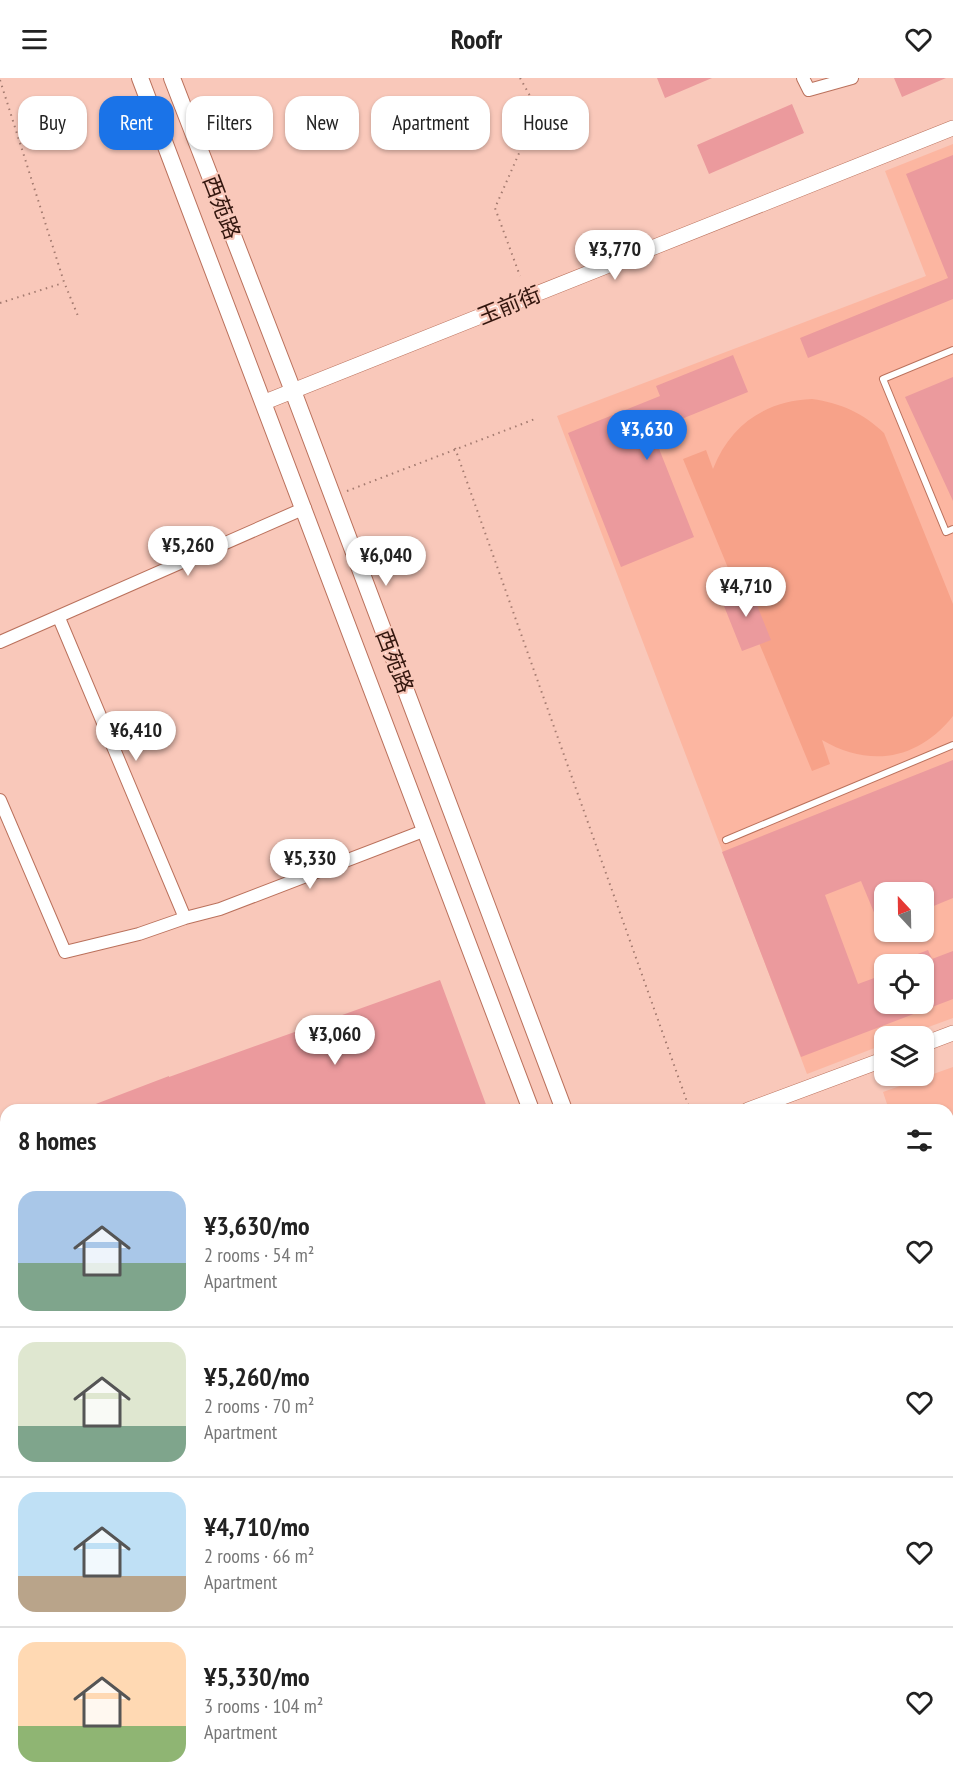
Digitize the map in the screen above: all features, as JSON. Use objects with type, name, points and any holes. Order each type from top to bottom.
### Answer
[{"type":"main road","name":"西苑路","points":[[140,78],[265,402],[529,1104]]},
{"type":"main road","name":"西苑路","points":[[172,78],[333,496],[562,1104]]},
{"type":"street","points":[[803,78],[809,90],[852,78]]},
{"type":"street","name":"玉前街","points":[[265,402],[953,128]]},
{"type":"street","points":[[0,642],[305,508]]},
{"type":"street","points":[[59,618],[185,918]]},
{"type":"street","points":[[0,800],[65,952],[139,934],[220,909],[426,830]]},
{"type":"street","points":[[934,1040],[953,1033]]},
{"type":"street","points":[[764,1104],[874,1063]]},
{"type":"lane","points":[[953,350],[883,379],[946,532],[953,529]]},
{"type":"lane","points":[[726,840],[953,745]]},
{"type":"path","points":[[520,78],[538,110],[495,208],[520,276]]},
{"type":"path","points":[[0,80],[64,282],[78,316]]},
{"type":"path","points":[[0,303],[64,282]]},
{"type":"path","points":[[333,496],[535,419]]},
{"type":"path","points":[[455,448],[688,1104]]},
{"type":"shaded area","points":[[953,144],[953,1018],[931,1026],[874,1026],[874,1048],[807,1074],[557,416],[926,276],[885,171]]},
{"type":"shaded area","points":[[812,399],[833,403],[851,410],[884,433],[953,604],[953,716],[925,742],[892,755],[858,754],[840,749],[822,740],[830,764],[812,771],[683,459],[706,450],[713,469],[729,440],[751,418],[779,405]]},
{"type":"shaded area","points":[[953,1067],[953,1104],[887,1104],[883,1092],[900,1086],[934,1086],[934,1074]]},
{"type":"building","points":[[657,78],[712,78],[665,98]]},
{"type":"building","points":[[894,78],[946,78],[902,97]]},
{"type":"building","points":[[792,104],[804,133],[709,174],[697,145]]},
{"type":"building","points":[[953,155],[953,299],[808,358],[800,338],[948,278],[906,174]]},
{"type":"building","points":[[733,355],[748,392],[652,431],[694,537],[621,567],[568,433],[660,396],[656,386]]},
{"type":"building","points":[[953,377],[953,501],[905,397]]},
{"type":"building","points":[[749,585],[771,640],[742,651],[720,596]]},
{"type":"building","points":[[953,760],[953,898],[934,906],[934,882],[874,882],[874,912],[861,881],[825,895],[858,984],[874,978],[874,1014],[914,1014],[882,1026],[874,1026],[874,1029],[801,1057],[722,852]]},
{"type":"building","points":[[928,950],[930,954],[918,954]]},
{"type":"building","points":[[953,951],[953,999],[934,1006],[934,958]]},
{"type":"building","points":[[440,980],[486,1104],[96,1104]]}]
